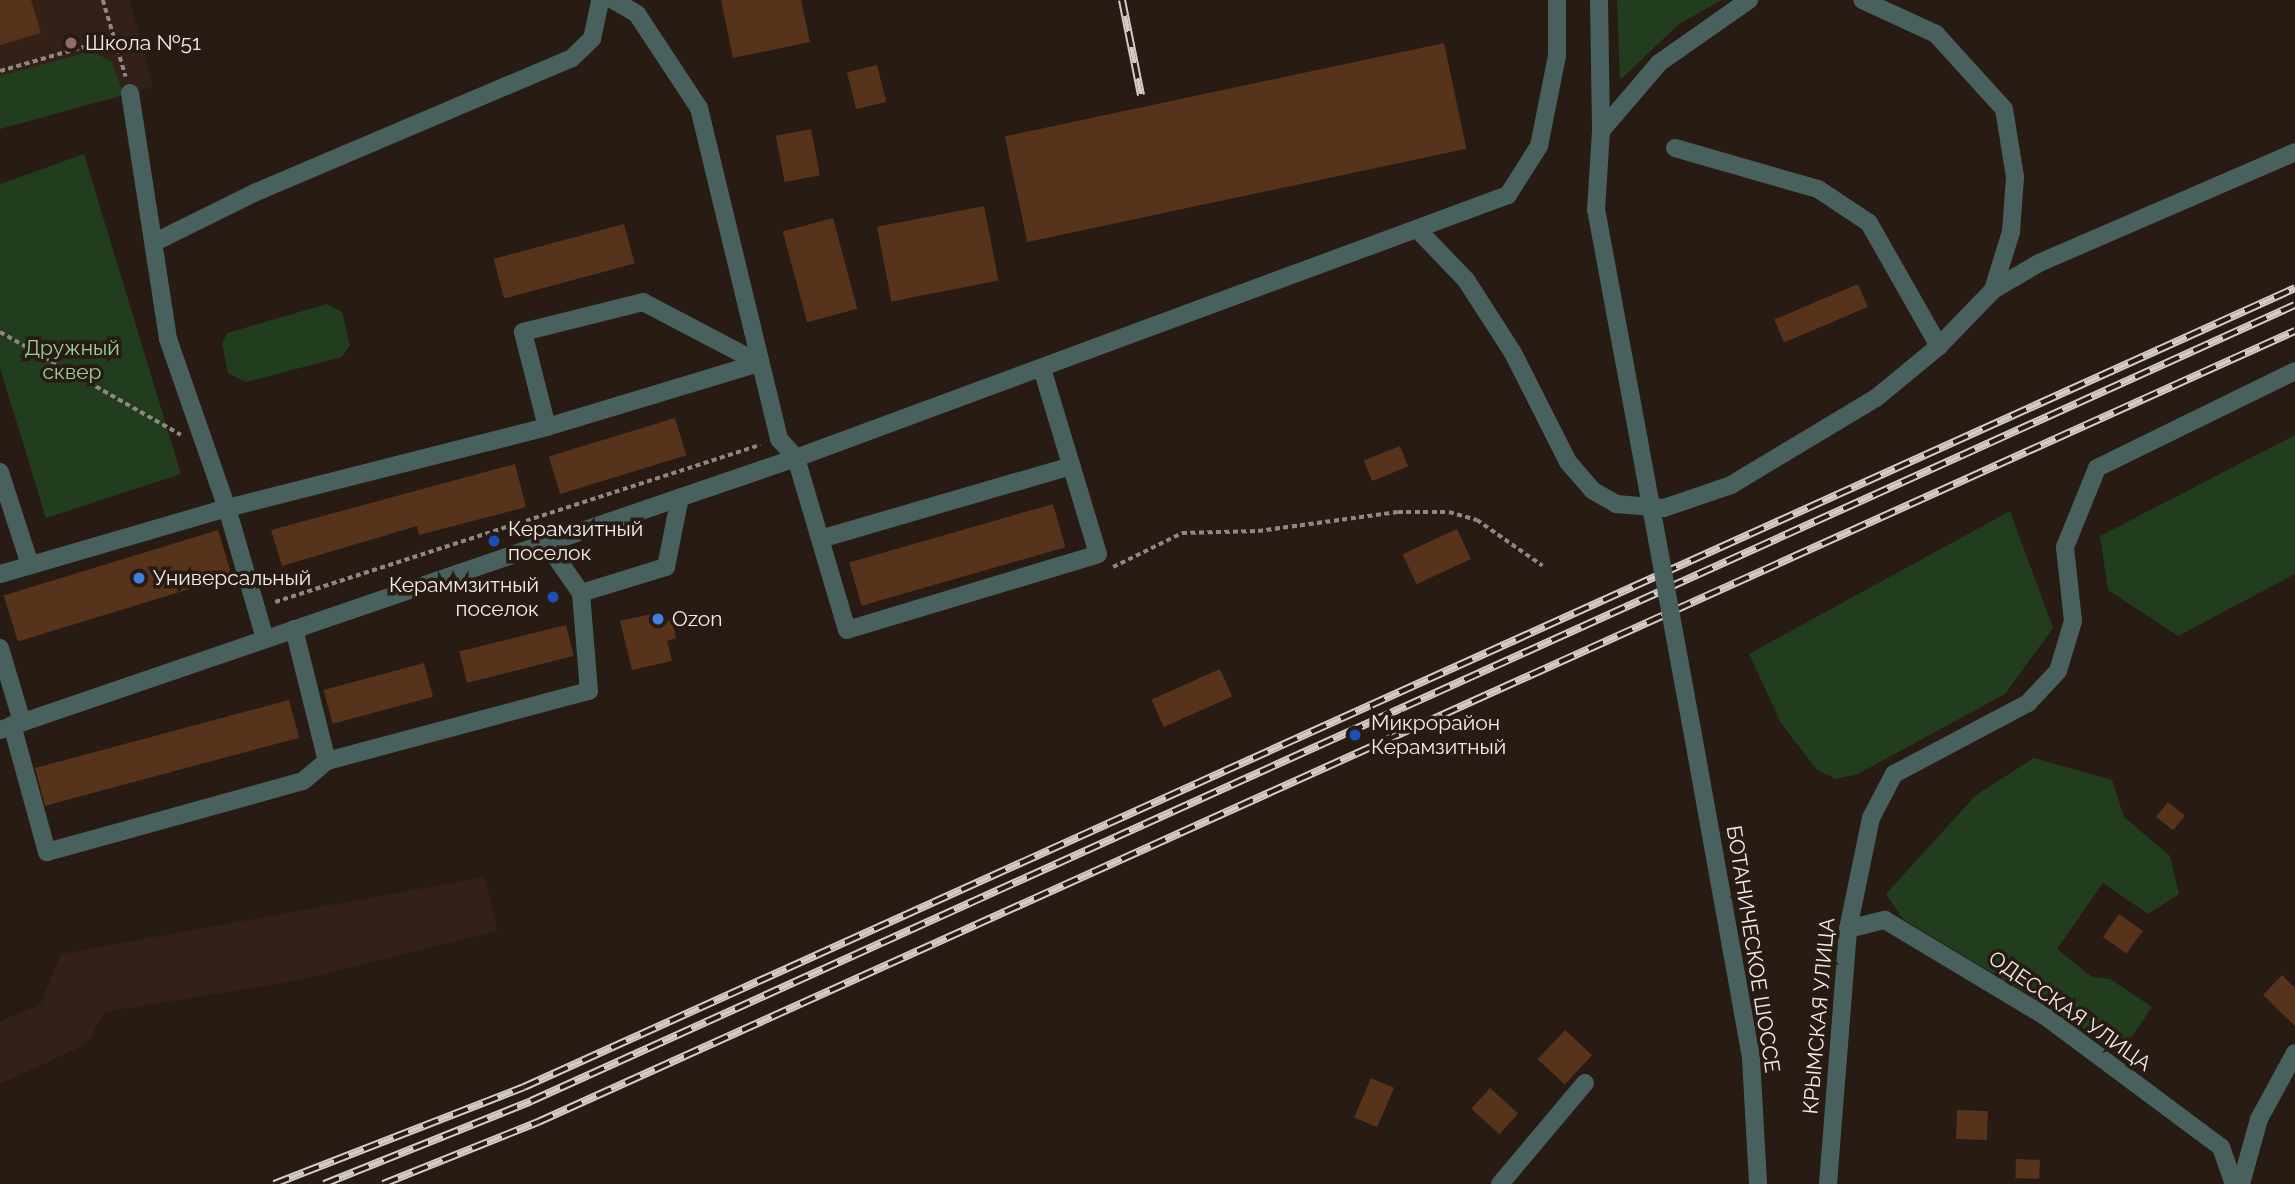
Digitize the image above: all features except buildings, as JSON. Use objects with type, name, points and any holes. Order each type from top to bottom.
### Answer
[{"type":"street","points":[[155,242],[254,193],[572,58],[592,39],[600,0]]},
{"type":"street","points":[[613,0],[636,7],[699,108],[779,439],[796,458],[847,630],[1098,554],[1042,368]]},
{"type":"street","points":[[11,726],[796,458],[1419,231],[1508,195],[1532,156],[1557,56],[1557,0]]},
{"type":"street","name":"БОТАНИЧЕСКОЕ ШОССЕ","points":[[1599,0],[1601,131],[1596,211],[1751,1058],[1758,1184]]},
{"type":"street","points":[[1601,131],[1659,63],[1749,0]]},
{"type":"street","points":[[1862,0],[1936,34],[2004,109],[2015,177],[2011,233],[1993,290]]},
{"type":"street","points":[[130,93],[155,242],[167,339],[227,508],[265,639]]},
{"type":"street","points":[[1675,148],[1818,190],[1869,223],[1939,346]]},
{"type":"street","points":[[1419,231],[1466,280],[1568,462],[1592,490],[1616,504],[1664,508],[1731,485],[1876,398],[1939,346],[1993,290],[2039,262],[2295,152]]},
{"type":"street","points":[[547,427],[523,332],[643,302],[759,363]]},
{"type":"street","points":[[0,574],[227,508],[547,427],[759,363]]},
{"type":"street","name":"КРЫМСКАЯ УЛИЦА","points":[[1828,1184],[1848,929],[1871,818],[1894,774],[2028,704],[2058,671],[2073,621],[2065,547],[2097,468],[2295,371]]},
{"type":"street","points":[[820,539],[1072,466]]},
{"type":"street","points":[[0,472],[30,565]]},
{"type":"street","points":[[581,593],[666,567],[680,498]]},
{"type":"street","points":[[0,648],[11,726],[47,852],[303,781],[327,761],[589,691],[581,593],[546,543]]},
{"type":"street","points":[[295,629],[327,761]]},
{"type":"street","name":"ОДЕССКАЯ УЛИЦА","points":[[1848,929],[1885,920],[2045,1016],[2221,1147],[2234,1184]]},
{"type":"street","points":[[2241,1184],[2259,1119],[2295,1053]]},
{"type":"street","points":[[1500,1184],[1585,1083]]},
{"type":"path","points":[[103,0],[130,93]]},
{"type":"path","points":[[0,71],[114,38]]},
{"type":"path","points":[[0,332],[206,450]]},
{"type":"path","points":[[256,608],[779,439]]},
{"type":"path","points":[[1098,554],[1121,567],[1182,533],[1258,531],[1365,513],[1449,512],[1477,520],[1543,566]]},
{"type":"shaded area","name":"Школа №51","points":[[0,0],[130,0],[153,87],[0,129]]},
{"type":"shaded area","points":[[485,877],[498,931],[290,982],[104,1012],[87,1044],[0,1084],[0,1021],[40,1005],[61,954]]},
{"type":"green space","points":[[1617,0],[1722,0],[1679,24],[1620,80]]},
{"type":"green space","points":[[91,51],[112,62],[124,95],[0,129],[0,76]]},
{"type":"green space","name":"Дружный сквер","points":[[84,154],[181,474],[46,518],[0,368],[0,184]]},
{"type":"green space","points":[[327,304],[342,312],[350,345],[342,357],[246,382],[228,373],[222,343],[227,333]]},
{"type":"green space","points":[[2295,435],[2295,574],[2178,636],[2108,590],[2100,536]]},
{"type":"green space","points":[[2010,511],[2053,628],[2005,694],[1858,774],[1836,779],[1817,770],[1781,723],[1749,654]]},
{"type":"green space","points":[[2034,758],[2112,780],[2124,817],[2170,856],[2179,894],[2148,914],[2103,883],[2057,949],[2092,977],[2110,979],[2152,1007],[2129,1041],[2108,1043],[1903,919],[1886,894],[1976,795]]},
{"type":"railway","points":[[1122,0],[1141,95]]},
{"type":"railway","points":[[274,1184],[524,1087],[2295,288]]},
{"type":"railway","points":[[324,1184],[531,1101],[2295,305]]},
{"type":"railway","points":[[383,1184],[538,1122],[2295,331]]},
{"type":"place","name":"Школа №51","points":[[71,43]]},
{"type":"place","name":"Керамзитный поселок","points":[[494,541]]},
{"type":"place","name":"Универсальный","points":[[139,578]]},
{"type":"place","name":"Кераммзитный поселок","points":[[553,597]]},
{"type":"place","name":"Ozon","points":[[658,619]]},
{"type":"place","name":"Микрорайон Керамзитный","points":[[1355,735]]}]
